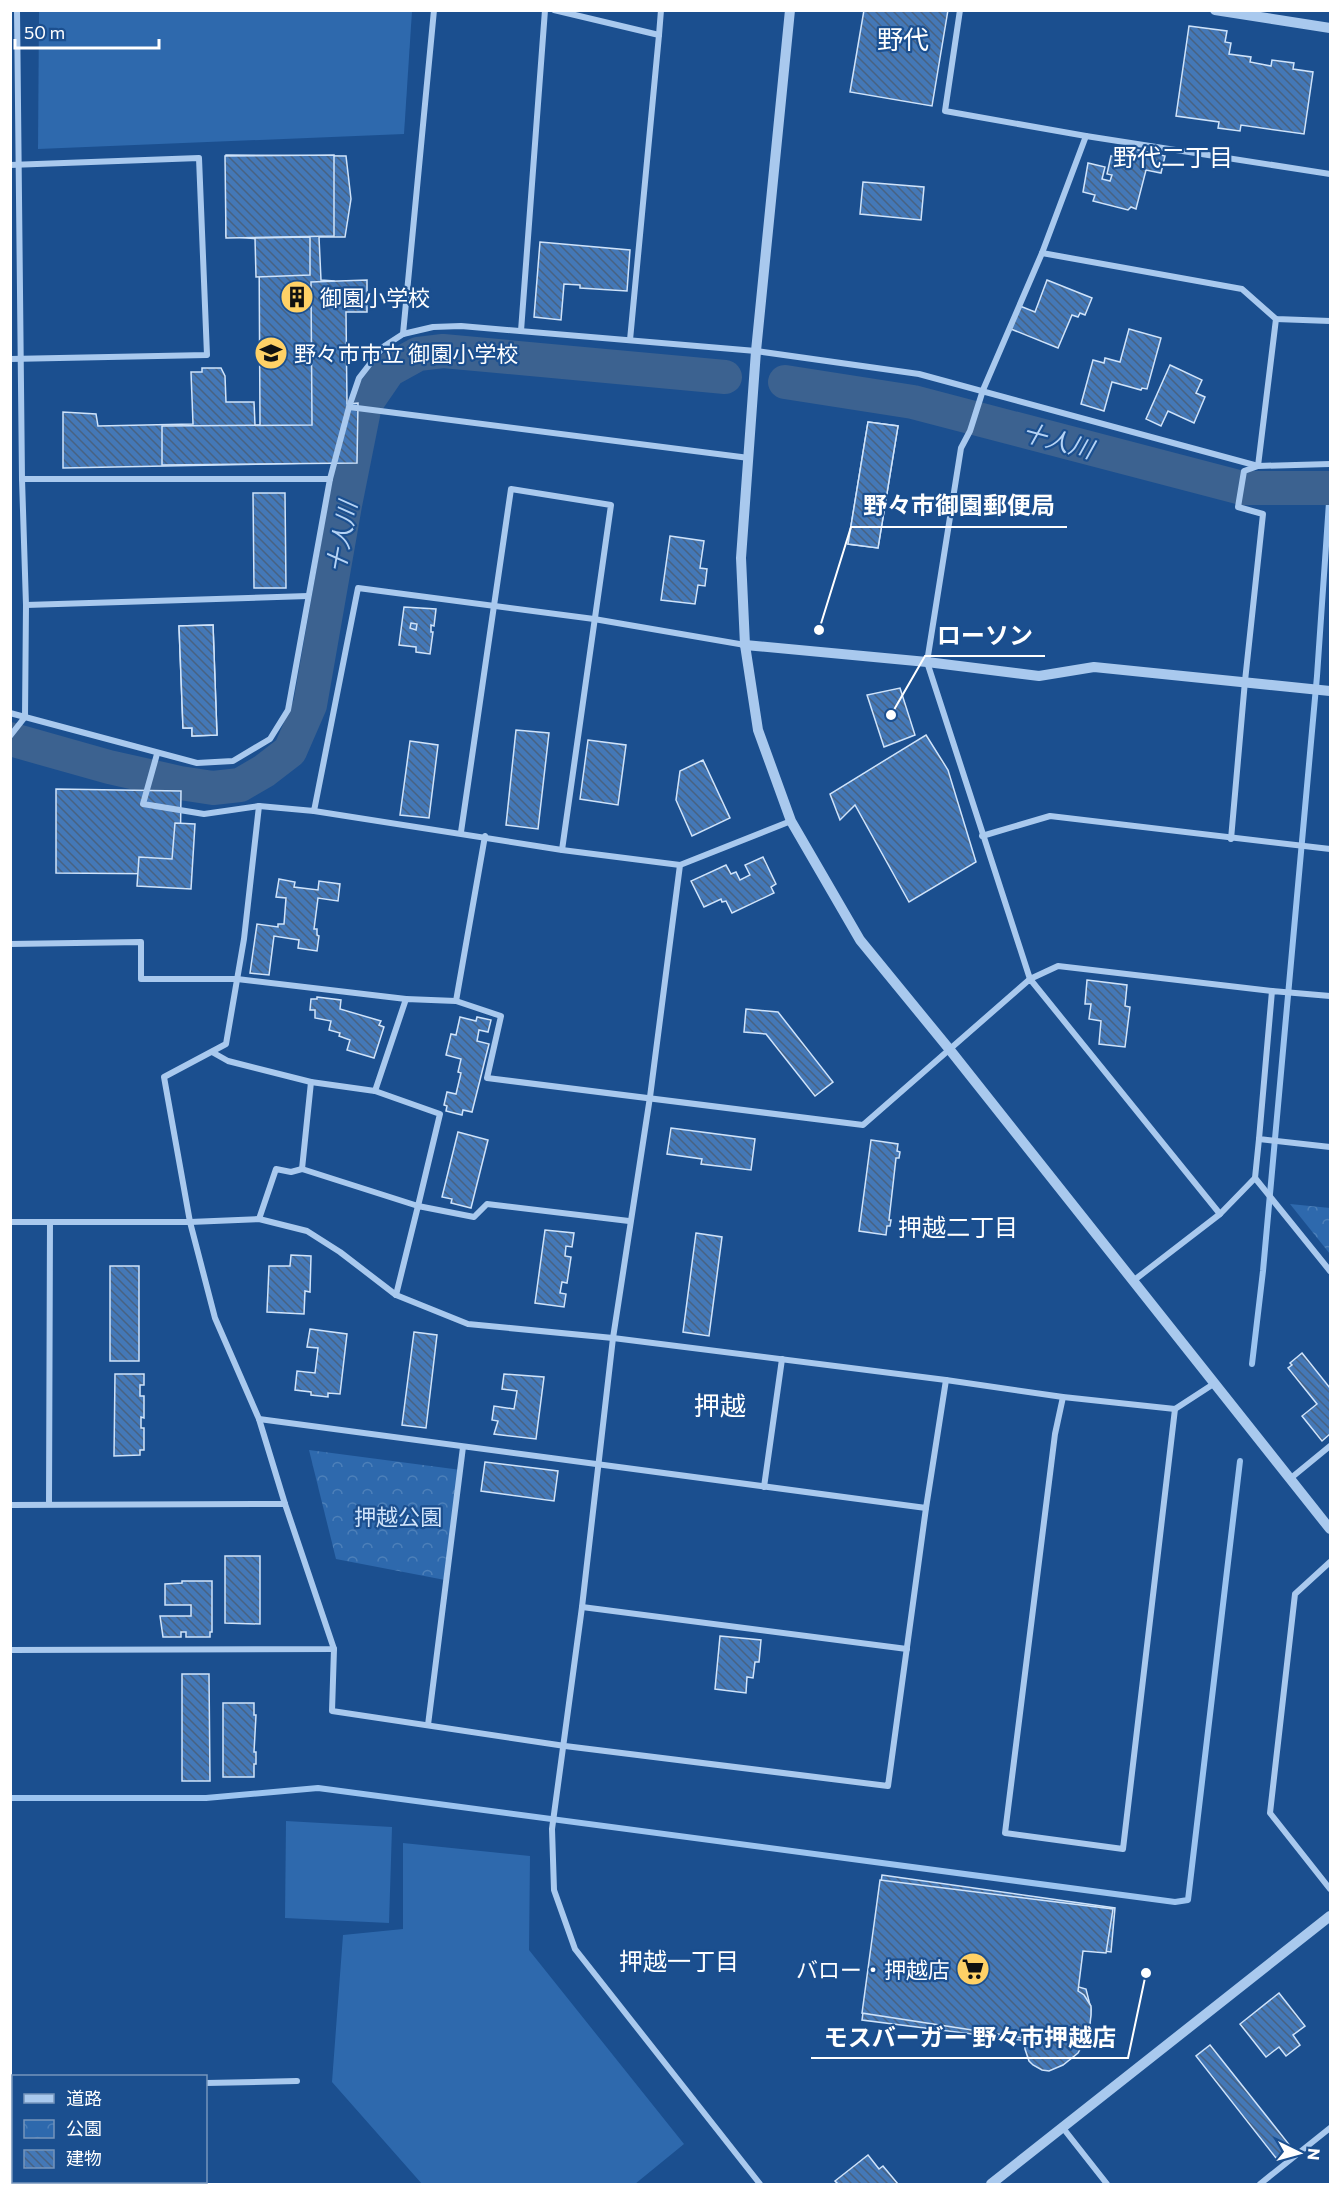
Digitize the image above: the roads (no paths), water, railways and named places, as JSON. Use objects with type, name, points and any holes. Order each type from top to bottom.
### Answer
[{"type":"street","points":[[10,736],[26,717],[17,10]]},
{"type":"street","points":[[403,334],[434,10]]},
{"type":"street","points":[[521,331],[546,10]]},
{"type":"street","points":[[554,10],[659,35]]},
{"type":"street","points":[[630,340],[661,10]]},
{"type":"street","points":[[790,10],[756,351],[741,558],[745,645],[758,730],[791,821],[860,940],[1330,1529]]},
{"type":"street","points":[[960,10],[945,111],[1086,136],[1330,174]]},
{"type":"street","points":[[1215,10],[1330,28]]},
{"type":"street","points":[[1086,136],[1042,253],[983,390],[970,431],[961,448],[927,663],[1030,979],[1220,1214]]},
{"type":"street","points":[[10,165],[200,158],[207,355],[10,360]]},
{"type":"street","points":[[1042,253],[1242,289],[1276,319],[1330,321]]},
{"type":"street","points":[[1258,466],[1276,319]]},
{"type":"street","points":[[10,713],[197,763],[233,761],[270,740],[288,710],[330,479],[358,378],[383,347],[403,334],[433,327],[461,326],[756,351],[919,374],[1258,466],[1330,464]]},
{"type":"street","points":[[349,407],[748,458]]},
{"type":"street","points":[[1231,839],[1263,514],[1238,507],[1244,471],[1258,466]]},
{"type":"street","points":[[22,479],[330,479]]},
{"type":"street","points":[[461,832],[511,489],[610,506],[562,850]]},
{"type":"street","points":[[314,811],[358,588],[594,619],[745,645],[1039,676],[1094,668],[1245,681],[1327,691]]},
{"type":"street","points":[[26,605],[308,596]]},
{"type":"street","points":[[157,754],[143,804],[204,814],[259,806],[314,811],[461,832],[562,850],[680,865],[791,821]]},
{"type":"street","points":[[259,806],[244,939],[226,1044],[164,1077],[190,1222],[215,1318],[259,1419],[334,1649],[332,1711],[565,1746],[888,1785],[946,1380]]},
{"type":"street","points":[[982,836],[1050,816],[1330,849]]},
{"type":"street","points":[[456,1001],[485,836]]},
{"type":"street","points":[[680,865],[650,1097],[629,1221],[613,1338],[565,1746],[552,1829],[555,1890],[575,1949],[758,2181],[748,2184]]},
{"type":"street","points":[[10,944],[141,942],[141,979],[237,979],[406,999],[456,1001],[501,1016],[487,1078],[863,1125],[1030,979],[1058,966],[1330,996]]},
{"type":"street","points":[[1133,1281],[1220,1214],[1255,1178],[1272,991]]},
{"type":"street","points":[[375,1091],[406,999]]},
{"type":"street","points":[[212,1052],[228,1061],[311,1082],[375,1091],[440,1114],[396,1295]]},
{"type":"street","points":[[302,1169],[311,1082]]},
{"type":"street","points":[[1259,1138],[1330,1147]]},
{"type":"street","points":[[260,1220],[276,1169],[291,1172],[302,1169],[418,1206],[474,1217],[487,1204],[629,1221]]},
{"type":"street","points":[[1255,1178],[1330,1271]]},
{"type":"street","points":[[10,1222],[260,1220],[306,1231],[340,1252],[396,1295],[468,1324],[613,1338],[1063,1397],[1175,1409],[1215,1383]]},
{"type":"street","points":[[50,1222],[50,1504]]},
{"type":"street","points":[[764,1487],[782,1359]]},
{"type":"street","points":[[1063,1397],[1055,1434],[1005,1833],[1123,1849],[1175,1409]]},
{"type":"street","points":[[259,1419],[926,1508]]},
{"type":"street","points":[[1291,1478],[1330,1446]]},
{"type":"street","points":[[428,1725],[463,1447]]},
{"type":"street","points":[[10,1504],[285,1504]]},
{"type":"street","points":[[1330,1562],[1295,1594],[1270,1813],[1330,1890]]},
{"type":"street","points":[[582,1607],[907,1650]]},
{"type":"street","points":[[10,1650],[334,1649]]},
{"type":"street","points":[[991,2184],[1330,1916]]},
{"type":"street","points":[[207,2083],[297,2081]]},
{"type":"street","points":[[1063,2128],[1107,2184]]},
{"type":"street","points":[[1260,2184],[1330,2128]]},
{"type":"waterway","name":"十人川","points":[[10,739],[109,767],[213,788],[240,785],[264,771],[290,751],[310,705],[365,405],[389,370],[418,354],[443,351],[725,377]]},
{"type":"waterway","name":"十人川","points":[[785,382],[913,402],[1242,488],[1330,488]]},
{"type":"waterway","points":[[1252,1364],[1263,1271],[1317,676],[1330,488]]},
{"type":"waterway","points":[[10,1798],[206,1798],[318,1788],[1175,1902],[1188,1900],[1240,1461]]},
{"type":"place","name":"御園小学校","points":[[297,297]]},
{"type":"place","name":"野々市市立 御園小学校","points":[[271,353]]},
{"type":"place","name":"野々市御園郵便局","points":[[819,630]]},
{"type":"place","name":"ローソン","points":[[891,715]]},
{"type":"place","name":"バロー・押越店","points":[[973,1969]]},
{"type":"place","name":"モスバーガー 野々市押越店","points":[[1146,1973]]},
{"type":"district","name":"野代","points":[[903,38]]},
{"type":"district","name":"野代二丁目","points":[[1173,156]]},
{"type":"district","name":"押越二丁目","points":[[958,1226]]},
{"type":"district","name":"押越","points":[[720,1404]]},
{"type":"district","name":"押越一丁目","points":[[679,1960]]},
{"type":"park label","name":"押越公園","points":[[398,1516]]}]
